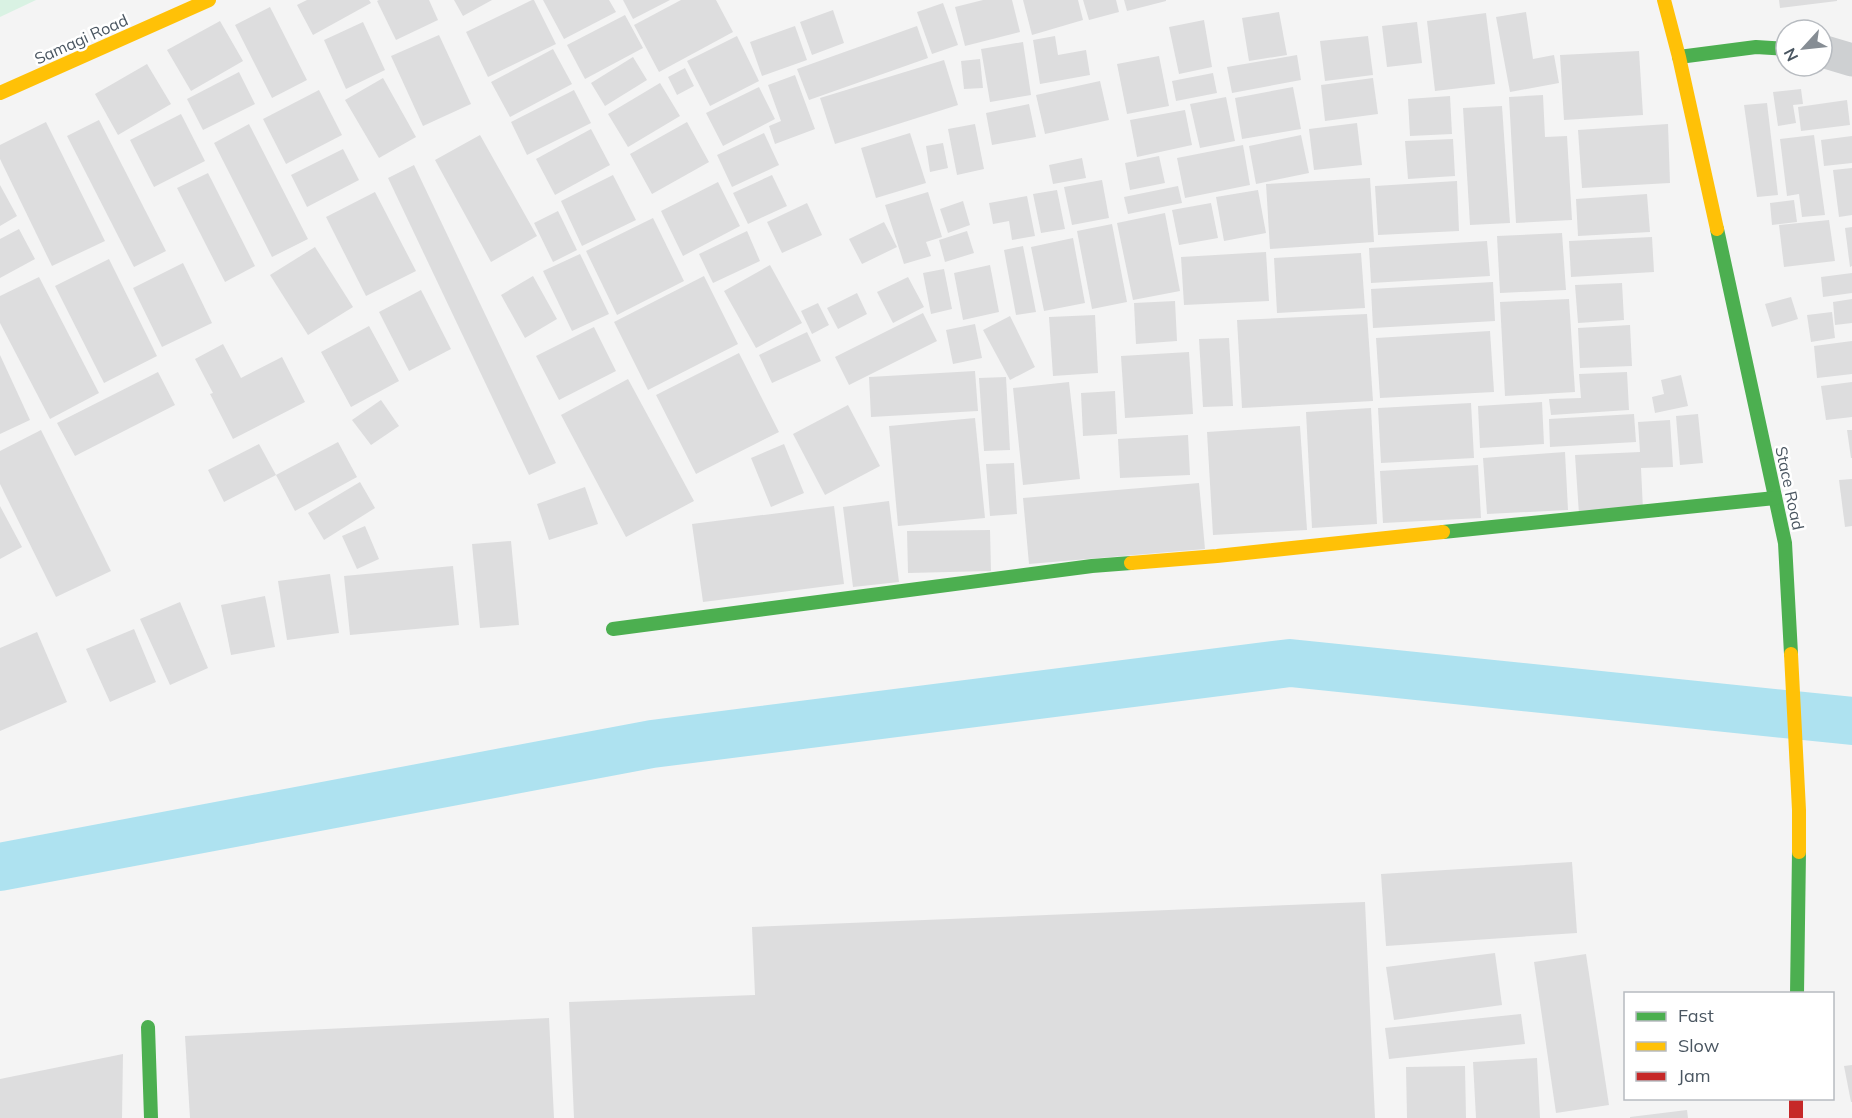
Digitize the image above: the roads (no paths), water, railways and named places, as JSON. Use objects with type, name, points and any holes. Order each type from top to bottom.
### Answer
[{"type":"street","name":"Samagi Road","points":[[0,93],[209,0]]},
{"type":"street","name":"Stace Road","points":[[1664,0],[1785,543],[1799,810],[1797,992]]},
{"type":"street","points":[[1678,57],[1756,47],[1774,48]]},
{"type":"street","points":[[1834,55],[1852,60]]},
{"type":"street","points":[[613,629],[1092,566],[1217,556],[1775,498]]},
{"type":"street","points":[[148,1027],[151,1118]]},
{"type":"street","points":[[1796,1100],[1796,1118]]},
{"type":"waterway","points":[[0,867],[652,744],[1290,663],[1852,721]]}]
